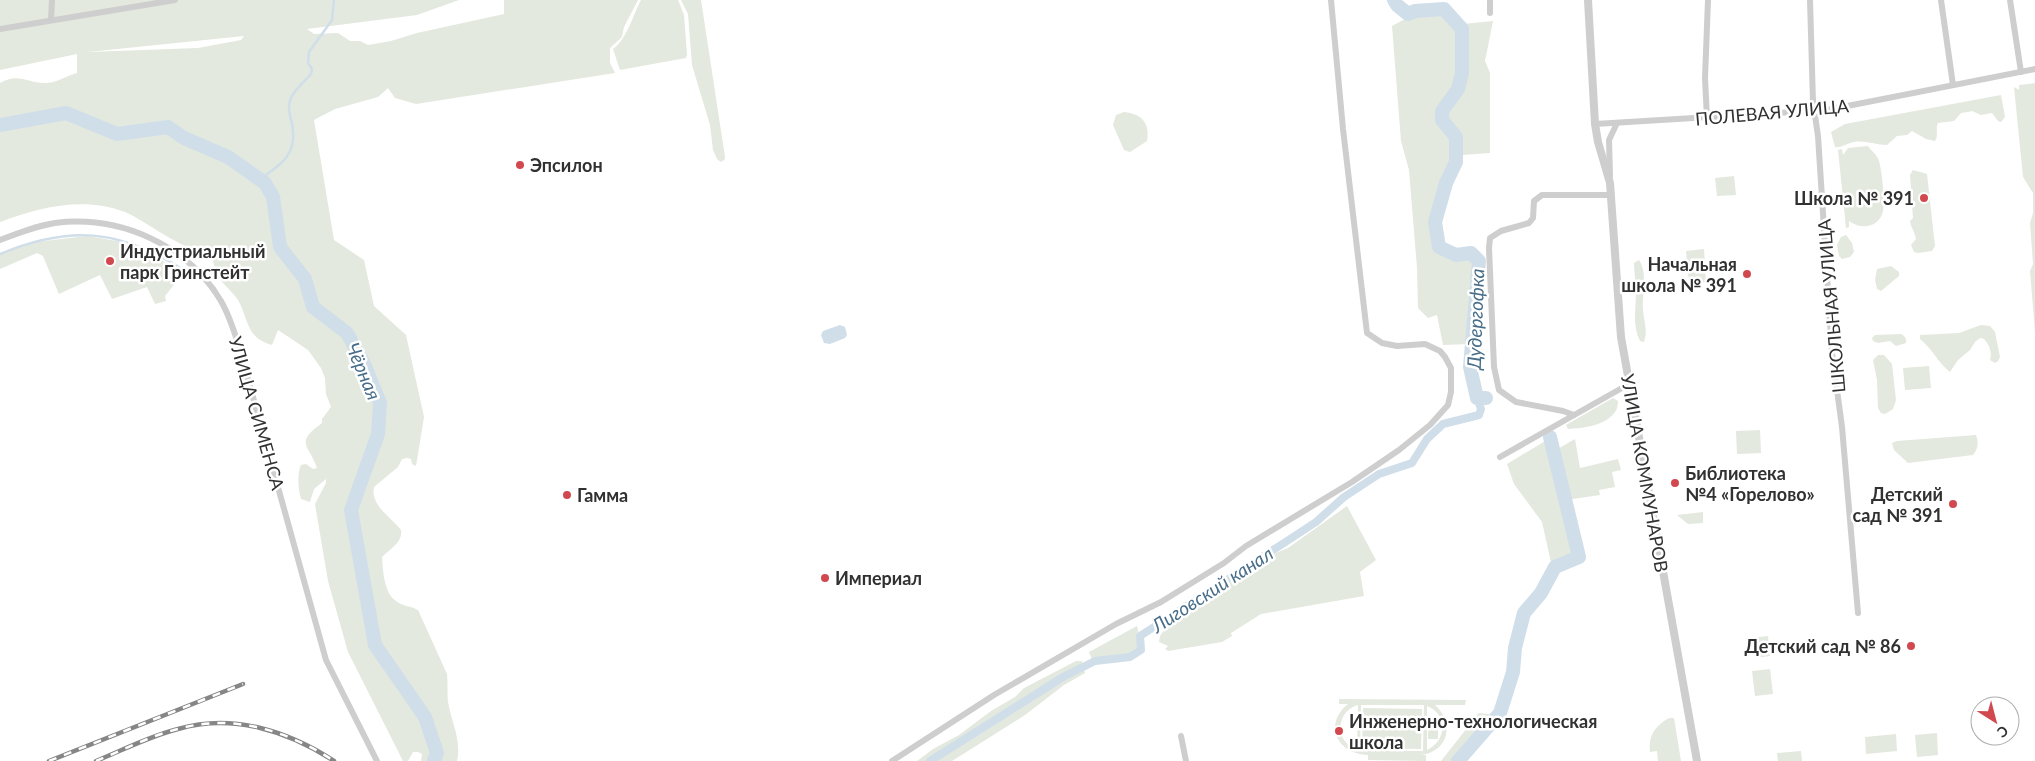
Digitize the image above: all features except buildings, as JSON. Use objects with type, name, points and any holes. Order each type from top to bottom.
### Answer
[{"type":"street","points":[[51,20],[52,0]]},
{"type":"street","points":[[0,29],[157,1],[175,0]]},
{"type":"street","points":[[892,761],[994,695],[1116,624],[1161,602],[1224,563],[1246,546],[1352,482],[1418,435],[1448,405],[1452,392],[1451,368],[1440,350],[1425,344],[1397,346],[1382,343],[1367,333],[1343,129],[1331,0]]},
{"type":"street","points":[[1490,0],[1490,13]]},
{"type":"street","name":"УЛИЦА КОММУНАРОВ","points":[[1588,0],[1595,124],[1598,142],[1610,183]]},
{"type":"street","points":[[1707,118],[1704,78],[1708,0]]},
{"type":"street","name":"ШКОЛЬНАЯ УЛИЦА","points":[[1810,0],[1814,111],[1818,136],[1832,353],[1842,427],[1858,613]]},
{"type":"street","points":[[1941,0],[1953,85]]},
{"type":"street","points":[[2010,0],[2021,72]]},
{"type":"street","name":"ПОЛЕВАЯ УЛИЦА","points":[[1595,124],[1814,111],[2035,69]]},
{"type":"street","name":"УЛИЦА КОММУНАРОВ","points":[[1617,123],[1609,140],[1610,183],[1621,337],[1697,761]]},
{"type":"street","points":[[1574,415],[1516,402],[1506,397],[1499,390],[1494,367],[1490,238],[1496,233],[1529,223],[1533,218],[1534,201],[1542,195],[1611,195]]},
{"type":"street","name":"УЛИЦА СИМЕНСА","points":[[0,240],[25,230],[53,223],[84,221],[115,225],[144,235],[168,247],[183,257],[204,277],[221,301],[233,327],[242,354],[326,660],[377,761]]},
{"type":"street","points":[[1500,457],[1629,384]]},
{"type":"street","points":[[1181,736],[1186,761]]},
{"type":"shaded area","points":[[0,0],[459,0],[417,15],[307,29],[314,34],[338,33],[350,41],[360,41],[368,45],[504,14],[504,0],[638,0],[624,27],[622,37],[610,48],[610,63],[615,73],[416,104],[395,98],[388,88],[378,97],[335,109],[314,120],[334,240],[364,260],[374,306],[406,335],[424,417],[416,466],[412,464],[411,459],[402,459],[398,467],[374,487],[374,493],[378,505],[401,530],[398,542],[382,557],[389,593],[401,604],[418,610],[447,674],[449,709],[456,731],[458,746],[457,761],[421,761],[422,754],[413,752],[408,761],[403,761],[348,652],[328,581],[315,504],[326,483],[326,479],[314,489],[310,502],[301,499],[299,486],[301,465],[306,464],[313,469],[317,468],[306,445],[306,440],[313,430],[322,423],[322,419],[331,407],[326,394],[325,378],[321,368],[308,350],[278,330],[272,345],[257,338],[249,327],[238,300],[218,276],[208,251],[200,251],[178,243],[125,212],[94,205],[62,205],[30,212],[0,222],[0,83],[18,78],[47,83],[77,73],[77,54],[0,70]],"holes":[[[244,36],[241,40],[198,48],[88,52]]]},
{"type":"shaded area","points":[[641,0],[678,0],[684,15],[686,58],[620,70],[613,49],[626,33]]},
{"type":"shaded area","points":[[681,0],[701,0],[725,157],[721,162],[717,159],[713,150],[710,125],[692,65],[688,14]]},
{"type":"shaded area","points":[[1426,12],[1440,14],[1458,27],[1457,82],[1442,102],[1438,114],[1439,121],[1453,142],[1449,163],[1440,183],[1430,218],[1435,246],[1443,255],[1471,260],[1475,265],[1477,276],[1471,312],[1469,344],[1443,345],[1437,315],[1428,318],[1418,308],[1417,268],[1409,170],[1401,141],[1392,26],[1403,20],[1414,19],[1415,14]]},
{"type":"shaded area","points":[[1493,21],[1485,61],[1490,73],[1490,153],[1462,155],[1460,160],[1457,158],[1460,146],[1459,134],[1447,124],[1445,111],[1459,92],[1464,77],[1463,24]]},
{"type":"shaded area","points":[[2035,83],[2035,332],[2030,271],[2033,264],[2030,223],[2033,213],[2033,193],[2023,177],[2014,87],[2019,90],[2019,85]]},
{"type":"shaded area","points":[[2001,95],[2005,117],[2001,122],[1992,113],[1981,115],[1972,111],[1961,113],[1954,121],[1938,123],[1935,141],[1926,139],[1912,131],[1907,135],[1897,136],[1887,145],[1858,142],[1835,147],[1831,132],[1845,124]]},
{"type":"shaded area","points":[[1124,112],[1140,117],[1146,124],[1148,135],[1147,141],[1130,152],[1124,150],[1113,125],[1116,115]]},
{"type":"shaded area","points":[[1868,146],[1879,161],[1883,186],[1883,211],[1881,217],[1874,224],[1859,226],[1849,221],[1849,227],[1846,228],[1838,150],[1842,149],[1843,155],[1848,148]]},
{"type":"shaded area","points":[[1913,170],[1927,174],[1935,246],[1932,251],[1914,252],[1911,245],[1916,239],[1910,221],[1913,218],[1910,175]]},
{"type":"shaded area","points":[[1734,176],[1736,195],[1717,196],[1715,178]]},
{"type":"shaded area","points":[[1846,235],[1852,243],[1854,252],[1850,257],[1842,259],[1839,256],[1837,245],[1841,237]]},
{"type":"shaded area","points":[[87,236],[117,241],[136,247],[184,272],[165,296],[166,301],[155,304],[147,287],[112,299],[100,275],[59,294],[43,256],[37,253],[0,269],[0,255],[3,253],[36,242]]},
{"type":"shaded area","points":[[1704,249],[1706,282],[1689,284],[1686,251]]},
{"type":"shaded area","points":[[1639,260],[1642,265],[1644,278],[1643,310],[1646,330],[1644,342],[1640,341],[1635,323],[1636,292],[1634,263]]},
{"type":"shaded area","points":[[1891,266],[1899,272],[1899,276],[1881,291],[1877,289],[1875,280],[1877,269]]},
{"type":"shaded area","points":[[840,325],[845,327],[847,335],[845,338],[830,344],[824,343],[821,335],[823,331]]},
{"type":"shaded area","points":[[1981,325],[1990,326],[1995,332],[2000,357],[1995,363],[1990,360],[1991,352],[1988,344],[1984,339],[1980,338],[1958,360],[1950,372],[1920,339],[1920,335],[1959,333]]},
{"type":"shaded area","points":[[1901,334],[1904,336],[1906,343],[1896,346],[1890,341],[1878,343],[1873,341],[1872,338],[1875,335]]},
{"type":"shaded area","points":[[1878,355],[1884,355],[1892,364],[1896,400],[1893,409],[1885,414],[1881,413],[1878,408],[1877,380],[1873,360]]},
{"type":"shaded area","points":[[1929,366],[1931,388],[1905,390],[1903,368]]},
{"type":"shaded area","points":[[1613,398],[1618,401],[1616,411],[1611,417],[1587,427],[1568,429],[1566,425]]},
{"type":"shaded area","points":[[1760,430],[1761,453],[1737,454],[1736,431]]},
{"type":"shaded area","points":[[1976,435],[1978,446],[1973,455],[1908,463],[1894,450],[1892,443],[1897,441]]},
{"type":"shaded area","points":[[1575,439],[1580,468],[1618,459],[1621,470],[1612,472],[1615,487],[1599,490],[1600,495],[1566,500],[1554,451]]},
{"type":"shaded area","points":[[1547,440],[1576,557],[1552,567],[1542,522],[1514,484],[1507,464]]},
{"type":"shaded area","points":[[1347,506],[1376,560],[1360,572],[1364,596],[1261,614],[1231,633],[1232,636],[1222,642],[1168,651],[1165,649],[1168,646],[1159,642],[1160,636],[1166,627],[1187,611],[1216,594],[1246,571],[1288,548]]},
{"type":"shaded area","points":[[1703,512],[1703,523],[1688,524],[1677,515]]},
{"type":"shaded area","points":[[1137,626],[1142,646],[1138,657],[1094,665],[1089,652]]},
{"type":"shaded area","points":[[1768,636],[1770,656],[1754,658],[1752,638]]},
{"type":"shaded area","points":[[1076,661],[1082,661],[1085,673],[1064,685],[1025,715],[952,761],[917,761],[1015,697],[1024,688]]},
{"type":"shaded area","points":[[1770,669],[1773,694],[1755,696],[1752,671]]},
{"type":"shaded area","points":[[1339,699],[1466,700],[1465,705],[1435,705],[1445,719],[1446,735],[1438,748],[1421,755],[1426,755],[1426,761],[1368,760],[1368,755],[1348,749],[1341,744],[1335,729],[1336,720],[1340,712],[1348,704],[1339,704]],"holes":[[[1361,705],[1424,705],[1423,751],[1360,751]],[[1358,706],[1357,750],[1345,741],[1340,728],[1345,714]],[[1427,706],[1434,710],[1442,721],[1441,734],[1438,740],[1434,746],[1427,750]]]},
{"type":"shaded area","points":[[1363,708],[1422,709],[1421,749],[1362,748]]},
{"type":"shaded area","points":[[1479,713],[1496,715],[1456,761],[1441,761]]},
{"type":"shaded area","points":[[1428,717],[1438,717],[1438,739],[1428,739]]},
{"type":"shaded area","points":[[1669,718],[1674,718],[1681,761],[1658,761],[1657,751],[1650,752],[1651,736],[1660,724]]},
{"type":"shaded area","points":[[1937,733],[1938,755],[1917,757],[1915,735]]},
{"type":"shaded area","points":[[1896,734],[1897,751],[1866,754],[1865,737]]},
{"type":"shaded area","points":[[1801,751],[1802,761],[1778,761],[1777,753]]},
{"type":"waterway","points":[[260,179],[281,163],[290,151],[293,143],[289,111],[290,101],[295,91],[311,74],[312,69],[308,63],[309,52],[332,20],[334,0]]},
{"type":"waterway","name":"Дудергофка","points":[[1394,0],[1408,14],[1415,11],[1444,9],[1462,29],[1462,73],[1458,89],[1442,111],[1442,120],[1456,137],[1456,162],[1446,183],[1435,222],[1439,247],[1456,255],[1471,253],[1479,261],[1470,367],[1477,398],[1486,398]]},
{"type":"waterway","name":"Чёрная","points":[[0,125],[66,113],[117,134],[168,127],[184,138],[228,157],[265,183],[273,197],[280,247],[305,279],[313,307],[347,333],[364,364],[380,403],[378,434],[351,510],[375,645],[425,717],[437,753],[434,761]]},
{"type":"waterway","points":[[0,254],[49,238],[71,235],[93,236],[115,239],[137,246],[182,269]]},
{"type":"waterway","name":"Лиговский канал","points":[[930,761],[1063,677],[1095,661],[1130,657],[1141,650],[1140,636],[1316,522],[1344,497],[1379,474],[1412,463],[1427,439],[1443,424],[1479,415],[1481,409],[1477,398]]},
{"type":"waterway","name":"Дудергофка","points":[[1458,761],[1500,713],[1513,672],[1515,648],[1524,613],[1541,593],[1555,567],[1579,557],[1550,437]]},
{"type":"railway","points":[[49,761],[243,684]]},
{"type":"railway","points":[[96,761],[168,732],[199,725],[219,723],[239,724],[279,733],[316,750],[334,761]]},
{"type":"place","name":"Эпсилон","points":[[520,165]]},
{"type":"place","name":"Школа № 391","points":[[1924,198]]},
{"type":"place","name":"Индустриальный парк Гринстейт","points":[[110,261]]},
{"type":"place","name":"Начальная школа № 391","points":[[1747,274]]},
{"type":"place","name":"Библиотека №4 «Горелово»","points":[[1675,483]]},
{"type":"place","name":"Гамма","points":[[567,495]]},
{"type":"place","name":"Детский сад № 391","points":[[1953,504]]},
{"type":"place","name":"Империал","points":[[825,578]]},
{"type":"place","name":"Детский сад № 86","points":[[1911,646]]},
{"type":"place","name":"Инженерно-технологическая школа","points":[[1339,731]]}]
